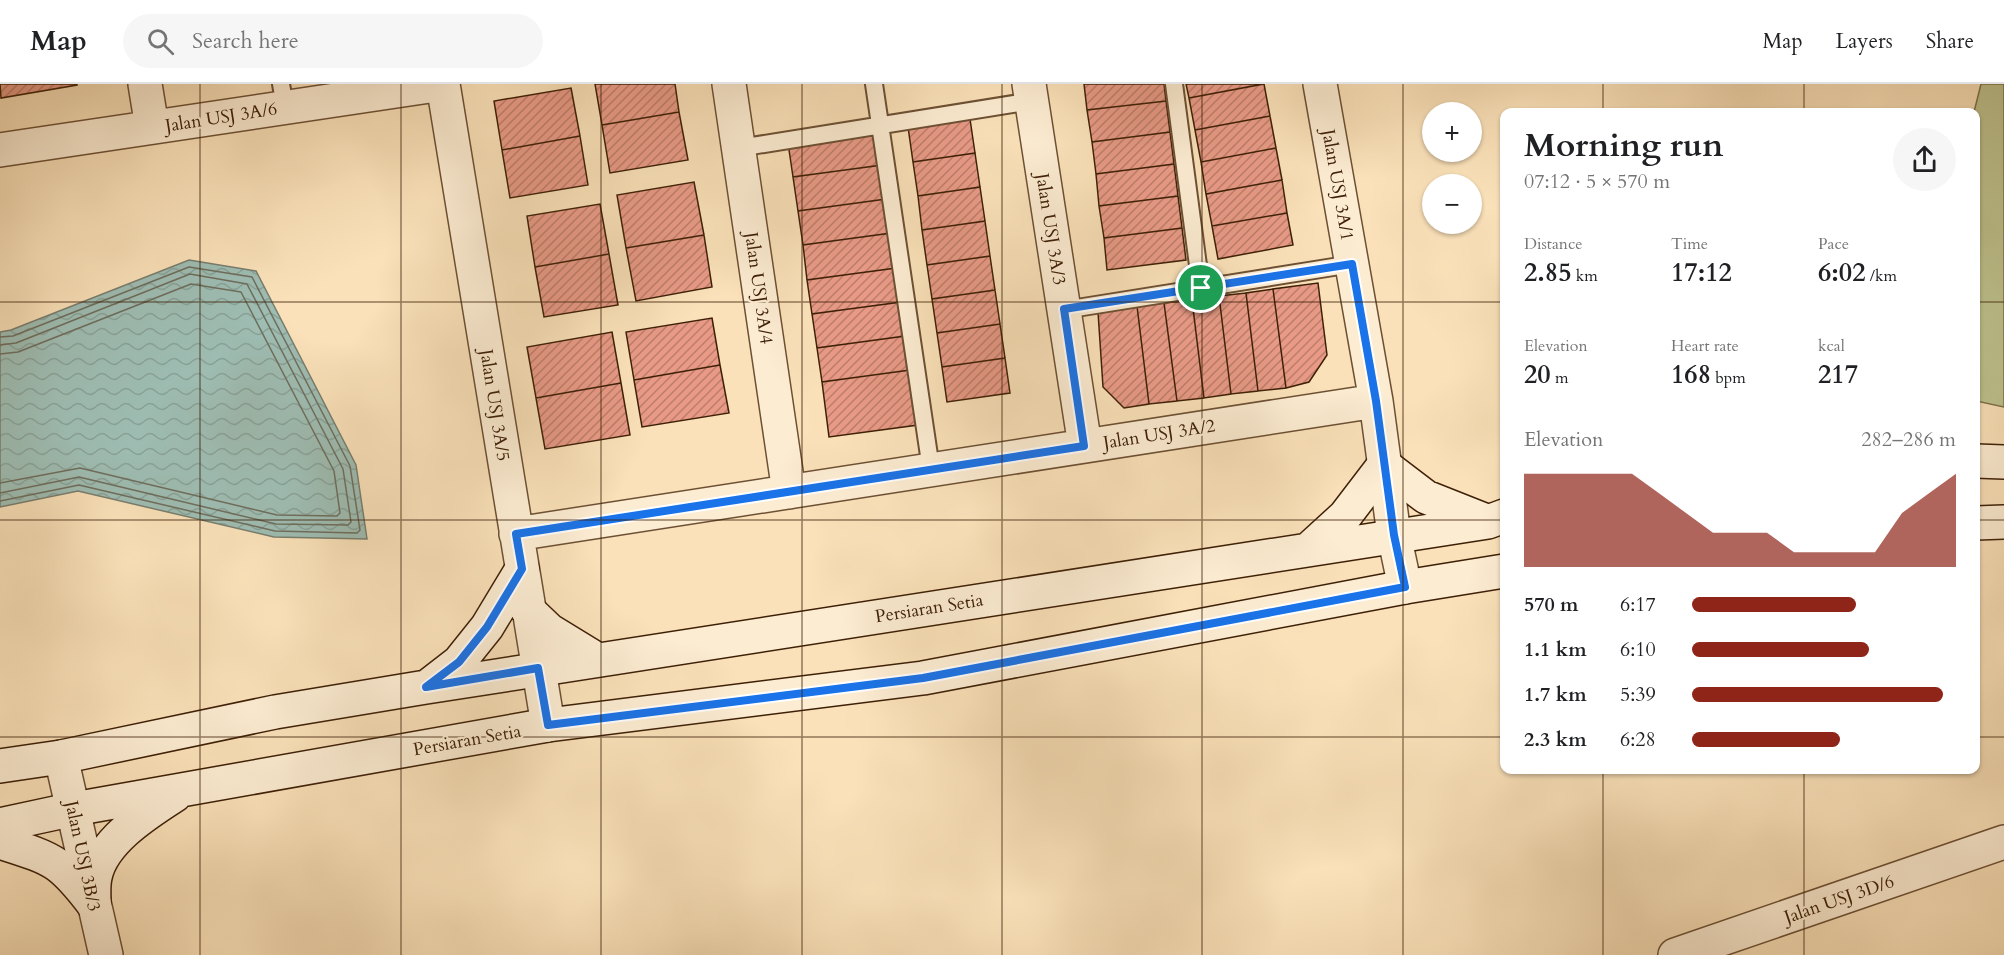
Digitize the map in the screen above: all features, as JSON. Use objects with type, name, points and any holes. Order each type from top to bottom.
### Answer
[{"type":"street","points":[[145,84],[152,128]]},
{"type":"street","name":"Jalan USJ 3A/6","points":[[0,150],[152,128],[283,96],[442,84]]},
{"type":"street","name":"Jalan USJ 3A/5","points":[[442,84],[548,725]]},
{"type":"street","name":"Jalan USJ 3A/4","points":[[729,84],[789,492]]},
{"type":"street","name":"Jalan USJ 3A/1","points":[[1320,84],[1376,401],[1394,535],[1405,587]]},
{"type":"street","name":"Jalan USJ 3A/3","points":[[1030,93],[1084,446]]},
{"type":"street","name":"Jalan USJ 3A/2","points":[[516,534],[1376,401]]},
{"type":"street","points":[[1980,461],[2004,462]]},
{"type":"street","points":[[1310,548],[1345,516],[1384,465],[1426,496],[1496,519]]},
{"type":"street","name":"Persiaran Setia","points":[[0,766],[61,758],[275,712],[538,668],[1496,519]]},
{"type":"street","points":[[1980,523],[2004,522]]},
{"type":"street","points":[[426,687],[459,662],[487,627],[522,569]]},
{"type":"street","name":"Persiaran Setia","points":[[0,825],[74,809],[548,725],[923,678],[1405,587],[1500,572]]},
{"type":"street","points":[[527,609],[549,630],[597,660]]},
{"type":"street","name":"Jalan USJ 3B/3","points":[[61,758],[106,955]]},
{"type":"street","points":[[94,905],[95,876],[105,855],[152,810],[182,790]]},
{"type":"street","points":[[0,842],[53,860],[70,874],[94,905]]},
{"type":"street","name":"Jalan USJ 3D/6","points":[[1675,955],[2004,842]]},
{"type":"lane","points":[[874,84],[931,469]]},
{"type":"lane","points":[[1174,84],[1201,288]]},
{"type":"lane","points":[[739,148],[880,125],[1030,93]]},
{"type":"lane","points":[[1064,309],[1352,264]]},
{"type":"green space","points":[[1981,84],[2004,84],[2004,407],[1980,402],[1980,108],[1975,108]]},
{"type":"water","points":[[189,260],[256,271],[356,465],[367,539],[274,537],[78,491],[0,507],[0,332],[11,330]]},
{"type":"building","points":[[0,84],[77,84],[77,85],[1,98]]},
{"type":"building","points":[[595,84],[675,84],[679,112],[602,125]]},
{"type":"building","points":[[1084,84],[1164,84],[1166,101],[1087,110]]},
{"type":"building","points":[[1186,84],[1263,84],[1189,98]]},
{"type":"building","points":[[1264,84],[1270,116],[1195,130],[1189,98]]},
{"type":"building","points":[[571,88],[580,136],[502,150],[494,101]]},
{"type":"building","points":[[1166,101],[1170,132],[1092,142],[1087,110]]},
{"type":"building","points":[[679,112],[688,160],[610,173],[602,125]]},
{"type":"building","points":[[1270,116],[1276,148],[1201,162],[1195,130]]},
{"type":"building","points":[[970,119],[975,153],[913,162],[908,127]]},
{"type":"building","points":[[877,131],[882,165],[793,177],[788,143]]},
{"type":"building","points":[[1170,132],[1174,164],[1096,174],[1092,142]]},
{"type":"building","points":[[580,136],[588,185],[510,198],[502,150]]},
{"type":"building","points":[[1276,148],[1282,180],[1206,194],[1201,162]]},
{"type":"building","points":[[975,153],[980,187],[918,196],[913,162]]},
{"type":"building","points":[[1174,164],[1178,196],[1099,206],[1096,174]]},
{"type":"building","points":[[882,165],[886,199],[798,211],[793,177]]},
{"type":"building","points":[[1282,180],[1287,213],[1212,226],[1206,194]]},
{"type":"building","points":[[694,182],[704,235],[626,248],[617,195]]},
{"type":"building","points":[[980,187],[985,221],[922,230],[918,196]]},
{"type":"building","points":[[1178,196],[1182,228],[1104,238],[1099,206]]},
{"type":"building","points":[[886,199],[891,233],[803,245],[798,211]]},
{"type":"building","points":[[600,204],[609,254],[535,267],[527,216]]},
{"type":"building","points":[[1287,213],[1293,245],[1218,259],[1212,226]]},
{"type":"building","points":[[985,221],[990,256],[927,265],[922,230]]},
{"type":"building","points":[[1182,228],[1186,260],[1107,270],[1104,238]]},
{"type":"building","points":[[891,233],[896,268],[807,280],[803,245]]},
{"type":"building","points":[[704,235],[712,287],[636,301],[626,248]]},
{"type":"building","points":[[609,254],[618,305],[544,317],[535,267]]},
{"type":"building","points":[[990,256],[995,290],[932,299],[927,265]]},
{"type":"building","points":[[896,268],[901,302],[812,314],[807,280]]},
{"type":"building","points":[[1318,283],[1327,355],[1309,382],[1286,388],[1273,289]]},
{"type":"building","points":[[1273,289],[1286,388],[1258,391],[1246,293]]},
{"type":"building","points":[[995,290],[1000,324],[937,333],[932,299]]},
{"type":"building","points":[[1246,293],[1258,391],[1231,394],[1219,296]]},
{"type":"building","points":[[1219,296],[1231,394],[1204,398],[1192,300]]},
{"type":"building","points":[[1192,300],[1204,398],[1177,401],[1164,303]]},
{"type":"building","points":[[901,302],[905,336],[817,348],[812,314]]},
{"type":"building","points":[[1164,303],[1177,401],[1149,404],[1137,306]]},
{"type":"building","points":[[1137,306],[1149,404],[1124,408],[1103,387],[1098,312]]},
{"type":"building","points":[[712,318],[720,365],[634,380],[626,332]]},
{"type":"building","points":[[1000,324],[1005,358],[942,367],[937,333]]},
{"type":"building","points":[[612,332],[621,383],[536,398],[527,347]]},
{"type":"building","points":[[905,336],[910,370],[822,382],[817,348]]},
{"type":"building","points":[[1005,358],[1010,393],[947,402],[942,367]]},
{"type":"building","points":[[720,365],[729,413],[642,427],[634,380]]},
{"type":"building","points":[[910,370],[918,425],[829,437],[822,382]]},
{"type":"building","points":[[621,383],[630,435],[545,449],[536,398]]},
{"type":"route","points":[[1352,264],[1376,401],[1394,535],[1405,587],[923,678],[548,725],[538,668],[426,687],[459,662],[487,627],[522,569],[516,534],[1084,446],[1064,309],[1201,288],[1352,264]]}]
